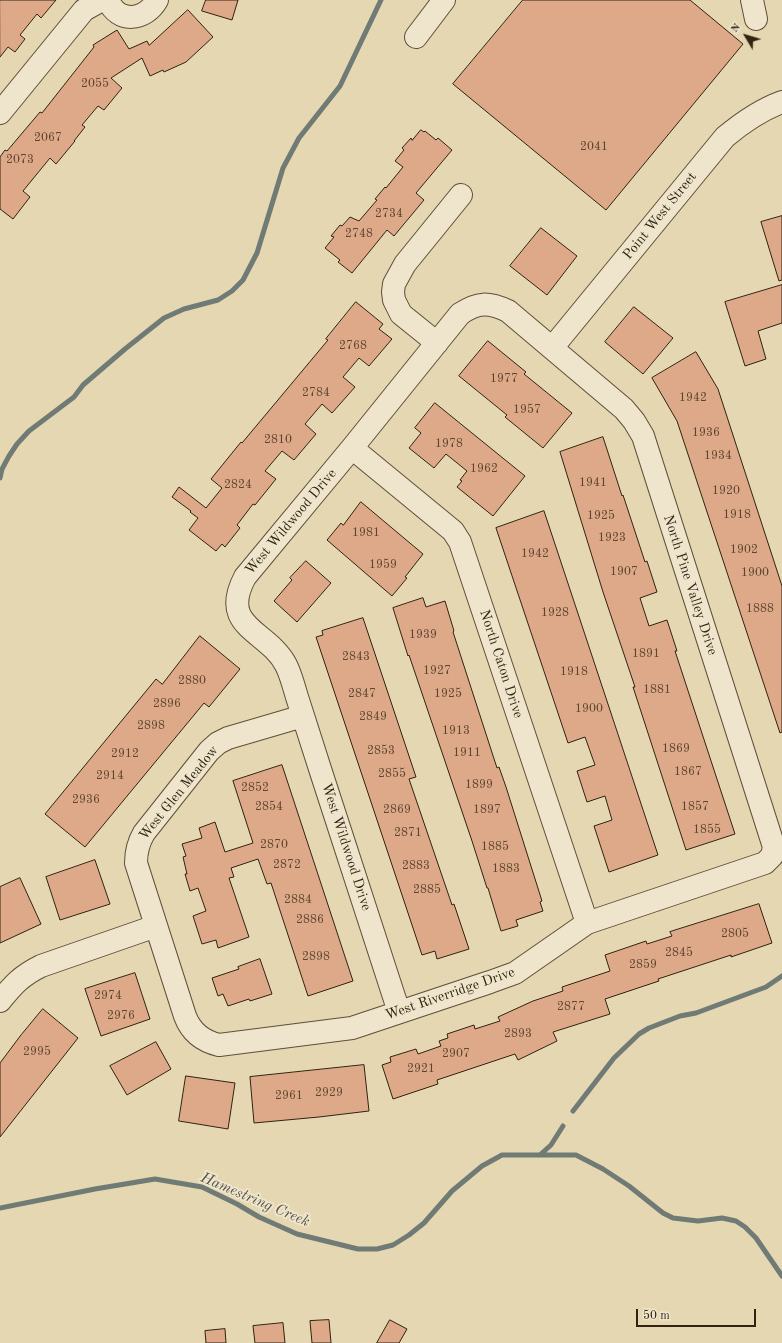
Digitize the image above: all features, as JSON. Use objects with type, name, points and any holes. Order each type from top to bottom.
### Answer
[{"type":"street","points":[[0,113],[84,10],[102,0]]},
{"type":"street","points":[[108,0],[115,11],[130,17],[139,16],[146,13],[152,8],[157,0]]},
{"type":"street","points":[[416,37],[444,0]]},
{"type":"street","name":"Point West Street","points":[[552,348],[725,137],[748,119],[771,106],[782,102]]},
{"type":"street","points":[[437,343],[401,314],[394,300],[394,284],[405,264],[461,195]]},
{"type":"street","name":"West Wildwood Drive","points":[[399,1012],[287,666],[279,655],[247,626],[239,613],[237,600],[239,588],[245,577],[460,314],[471,307],[483,304],[497,306],[508,311],[552,348]]},
{"type":"street","name":"North Pine Valley Drive","points":[[552,348],[624,409],[634,421],[643,436],[774,847],[772,856]]},
{"type":"street","name":"North Caton Drive","points":[[352,448],[453,531],[460,542],[587,923]]},
{"type":"street","name":"West Glen Meadow","points":[[201,1038],[192,1031],[185,1016],[136,863],[136,852],[139,841],[209,751],[218,743],[228,738],[303,716]]},
{"type":"street","name":"West Riverridge Drive","points":[[201,1038],[210,1043],[219,1045],[352,1028],[515,973],[587,923],[765,863],[772,856]]},
{"type":"street","points":[[0,1001],[14,983],[26,973],[40,966],[156,926]]},
{"type":"building","points":[[0,0],[56,0],[41,18],[37,14],[20,35],[25,39],[15,52],[8,47],[0,57]]},
{"type":"building","points":[[206,0],[238,0],[232,20],[202,11]]},
{"type":"building","points":[[523,0],[690,0],[743,44],[606,210],[453,84]]},
{"type":"building","points":[[188,10],[213,37],[186,62],[164,72],[163,70],[150,76],[142,58],[111,78],[122,88],[104,110],[98,106],[82,125],[85,127],[75,141],[56,164],[50,158],[23,191],[30,197],[13,219],[0,209],[0,157],[5,150],[7,151],[40,112],[42,113],[94,47],[93,45],[117,30],[129,49],[147,41],[149,45]]},
{"type":"building","points":[[421,130],[424,132],[425,131],[436,140],[438,138],[452,150],[416,193],[424,200],[394,236],[387,230],[352,273],[338,262],[340,260],[325,248],[334,237],[331,236],[340,225],[342,226],[350,217],[359,221],[377,200],[375,199],[403,167],[395,161],[404,150],[402,148]]},
{"type":"building","points":[[782,216],[782,280],[779,281],[761,222]]},
{"type":"building","points":[[541,228],[577,256],[547,295],[510,266]]},
{"type":"building","points":[[782,285],[782,323],[758,331],[766,359],[745,366],[725,302]]},
{"type":"building","points":[[356,302],[383,324],[379,329],[392,339],[369,366],[359,358],[343,377],[355,387],[332,413],[322,404],[305,424],[316,434],[294,460],[282,451],[265,471],[276,479],[255,505],[253,504],[237,525],[240,528],[225,547],[222,544],[216,551],[189,530],[198,518],[172,497],[179,487],[206,508],[222,488],[211,479],[328,340],[326,339]]},
{"type":"building","points":[[634,307],[673,338],[643,374],[605,342]]},
{"type":"building","points":[[488,341],[526,372],[524,374],[572,413],[543,448],[505,417],[507,415],[459,376]]},
{"type":"building","points":[[696,352],[718,389],[782,586],[782,732],[780,733],[677,421],[652,378]]},
{"type":"building","points":[[435,403],[525,476],[493,516],[457,487],[467,471],[446,454],[434,468],[409,448],[421,433],[415,428]]},
{"type":"building","points":[[603,437],[622,496],[623,495],[645,562],[647,561],[657,592],[640,598],[649,626],[667,620],[677,651],[675,651],[735,834],[686,850],[633,687],[635,687],[603,592],[560,452]]},
{"type":"building","points":[[361,502],[423,554],[405,577],[407,578],[392,596],[327,540],[341,523],[343,525]]},
{"type":"building","points":[[544,511],[658,855],[609,872],[594,826],[612,820],[605,796],[587,802],[577,771],[595,765],[585,737],[568,743],[496,528]]},
{"type":"building","points":[[306,561],[331,583],[297,622],[274,601],[292,580],[290,578]]},
{"type":"building","points":[[423,598],[426,607],[445,601],[454,631],[453,632],[497,768],[499,767],[506,787],[542,901],[540,902],[543,911],[516,920],[518,926],[501,931],[488,888],[409,655],[408,656],[393,608]]},
{"type":"building","points":[[363,618],[416,777],[409,779],[452,905],[454,904],[469,949],[437,959],[435,951],[422,955],[316,637],[323,635],[322,631]]},
{"type":"building","points":[[200,636],[240,669],[209,707],[204,703],[85,847],[45,814],[156,679],[162,684]]},
{"type":"building","points":[[282,765],[353,981],[308,996],[271,883],[267,884],[258,859],[231,868],[234,877],[229,878],[249,937],[218,948],[216,940],[202,944],[193,916],[206,911],[198,888],[190,891],[185,874],[187,874],[183,857],[186,856],[182,844],[202,838],[199,828],[215,822],[225,852],[253,843],[233,781]]},
{"type":"building","points":[[95,860],[110,904],[60,920],[46,877]]},
{"type":"building","points":[[20,878],[41,924],[0,943],[0,887]]},
{"type":"building","points":[[759,904],[772,943],[658,979],[659,981],[605,999],[610,1014],[553,1032],[557,1041],[518,1060],[515,1054],[437,1080],[438,1084],[393,1099],[382,1065],[391,1062],[390,1057],[416,1049],[418,1054],[441,1046],[439,1041],[448,1038],[447,1034],[474,1025],[475,1029],[500,1021],[498,1017],[533,1001],[563,991],[562,987],[610,971],[605,955],[646,941],[647,944],[672,936],[670,932]]},
{"type":"building","points":[[260,959],[272,994],[250,1001],[249,999],[228,1006],[223,994],[218,996],[212,978],[239,969],[238,967]]},
{"type":"building","points":[[135,973],[150,1019],[101,1036],[85,989]]},
{"type":"building","points":[[43,1009],[78,1038],[0,1137],[0,1063]]},
{"type":"building","points":[[156,1042],[171,1069],[127,1095],[110,1066]]},
{"type":"building","points":[[364,1065],[369,1111],[254,1123],[250,1077]]},
{"type":"building","points":[[186,1076],[235,1083],[228,1129],[179,1121]]},
{"type":"building","points":[[329,1320],[331,1343],[312,1343],[310,1321]]},
{"type":"building","points":[[390,1320],[407,1329],[399,1343],[377,1343]]},
{"type":"building","points":[[283,1323],[285,1343],[255,1343],[253,1326]]},
{"type":"building","points":[[225,1329],[226,1343],[206,1343],[205,1331]]},
{"type":"waterway","points":[[0,478],[2,469],[9,456],[17,444],[29,431],[74,397],[83,385],[125,349],[164,318],[184,309],[218,300],[232,291],[243,280],[257,253],[283,168],[299,138],[340,86],[381,0]]},
{"type":"waterway","points":[[573,1111],[614,1058],[639,1034],[649,1028],[680,1016],[696,1013],[766,987],[782,976]]},
{"type":"waterway","points":[[541,1154],[551,1145],[563,1126]]},
{"type":"waterway","name":"Hamestring Creek","points":[[0,1208],[95,1189],[155,1179],[202,1187],[237,1204],[259,1217],[297,1234],[358,1249],[377,1249],[393,1245],[409,1235],[424,1223],[452,1191],[482,1166],[502,1155],[576,1155],[603,1169],[629,1186],[663,1213],[673,1218],[698,1221],[722,1218],[736,1221],[745,1227],[756,1238],[782,1276]]}]
